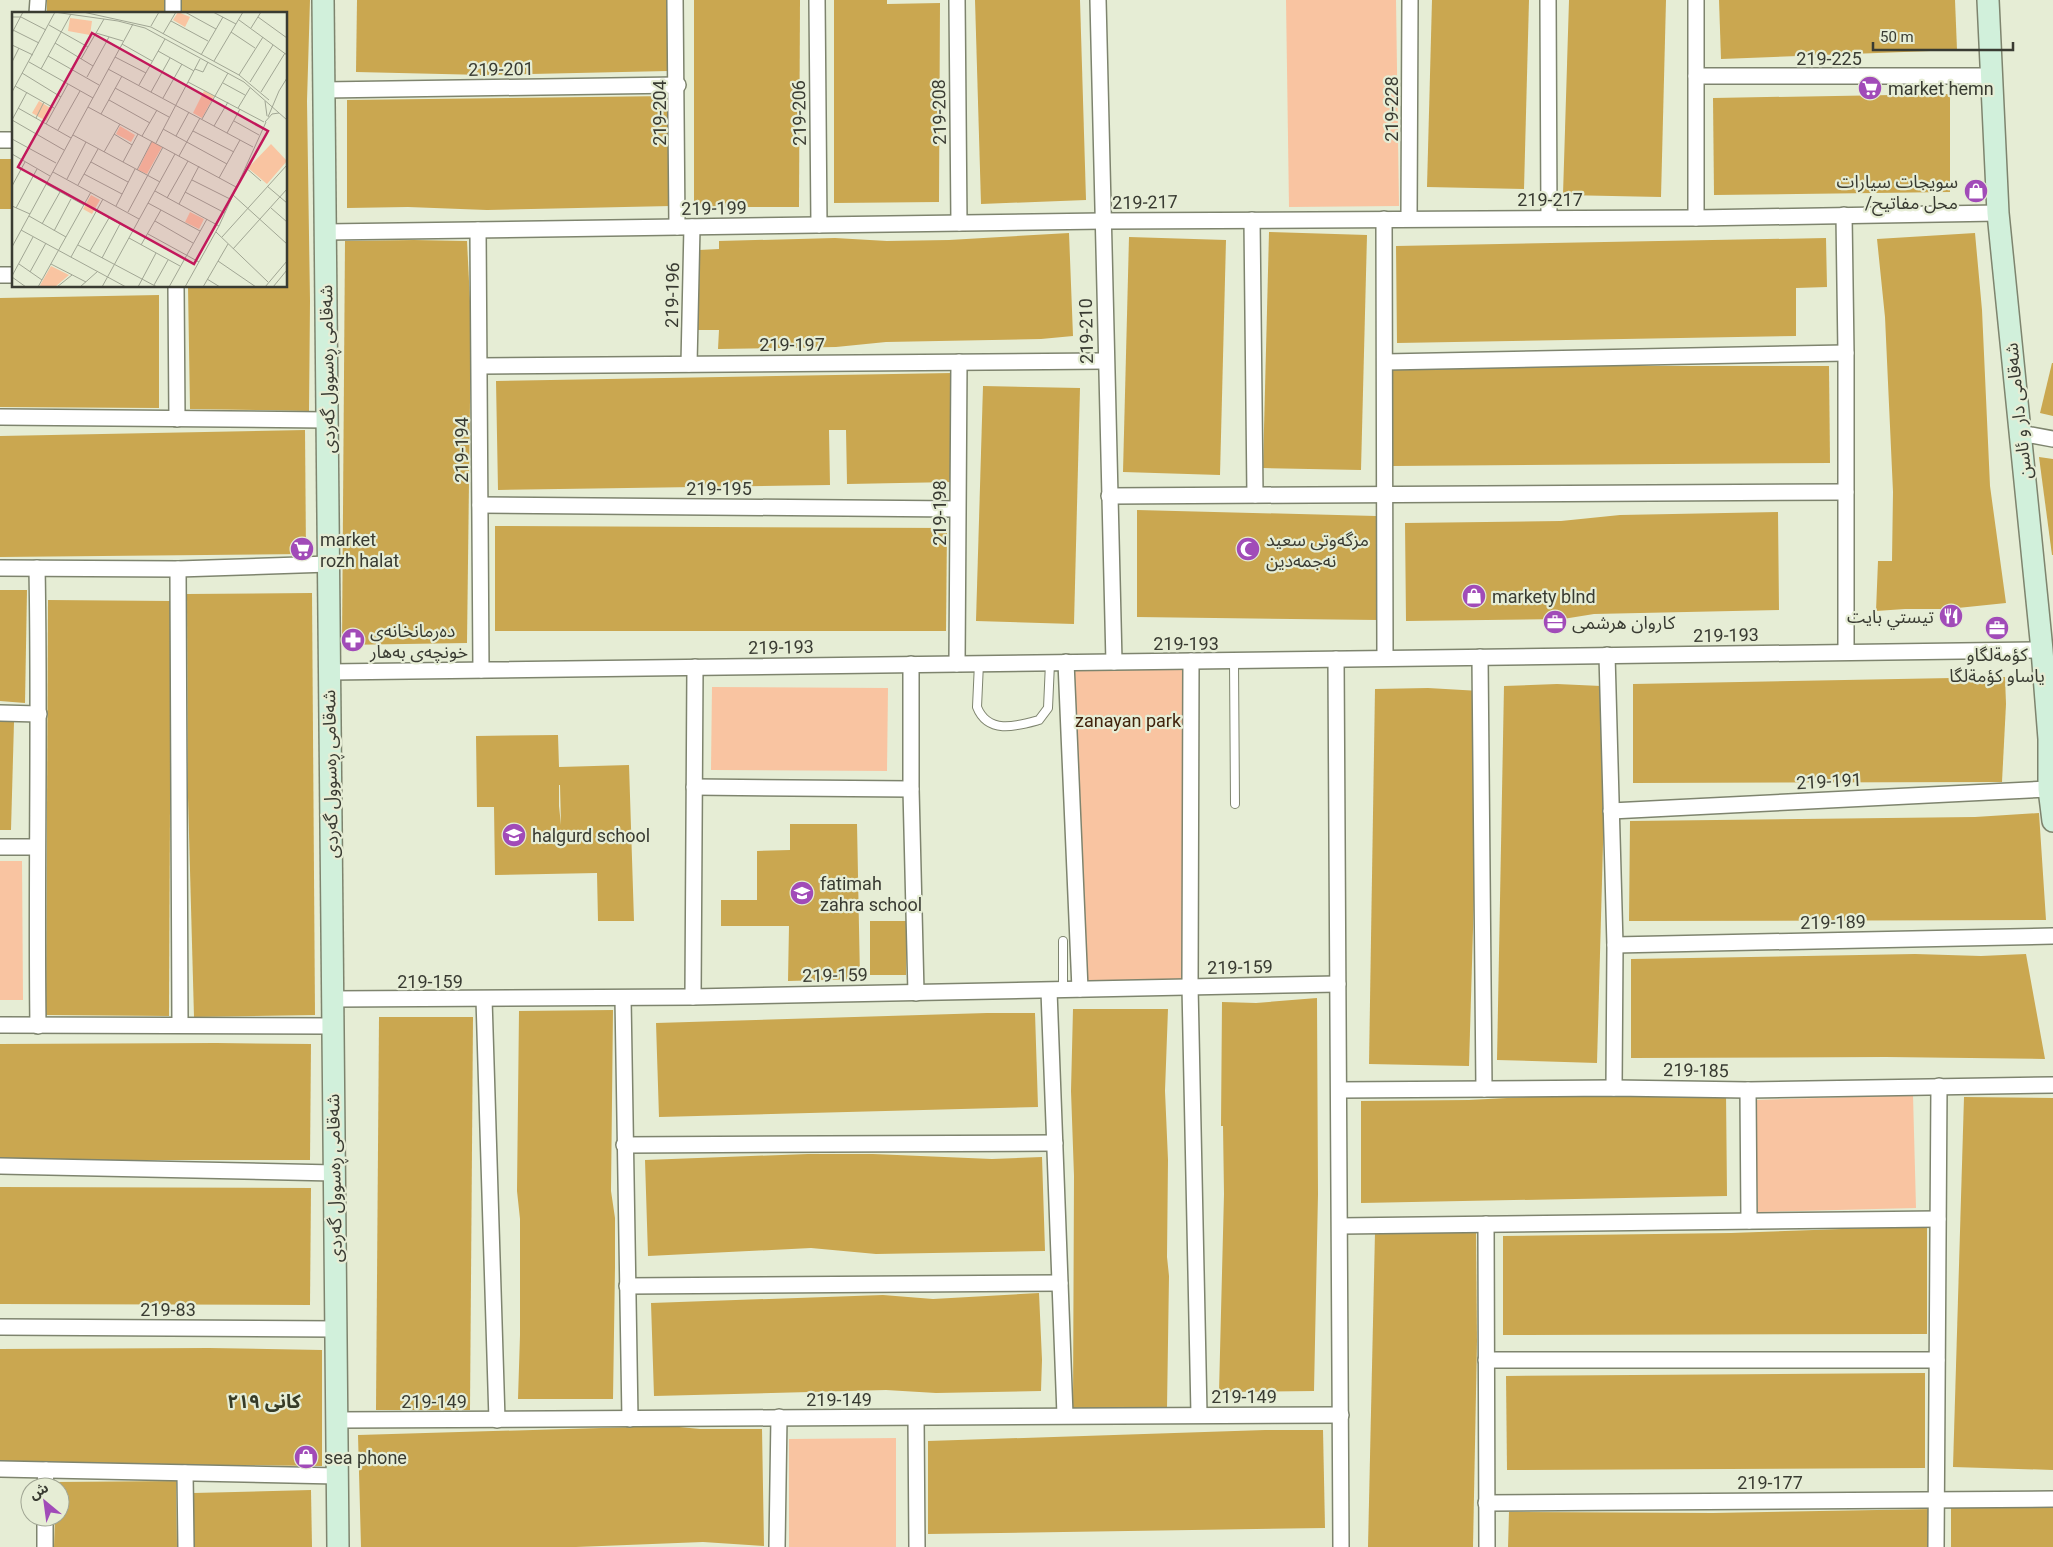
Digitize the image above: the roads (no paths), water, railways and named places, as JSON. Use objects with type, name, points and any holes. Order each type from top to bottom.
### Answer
[{"type":"street","name":"شەقامی ڕەسوول گەردی","points":[[324,0],[338,1547]]},
{"type":"street","name":"219-204","points":[[676,0],[685,227]]},
{"type":"street","name":"219-206","points":[[817,0],[819,225]]},
{"type":"street","name":"219-208","points":[[957,0],[959,223]]},
{"type":"street","name":"219-210","points":[[1098,0],[1105,360],[1114,662]]},
{"type":"street","name":"219-228","points":[[1409,218],[1410,0]]},
{"type":"street","points":[[1548,0],[1548,217]]},
{"type":"street","points":[[1696,0],[1696,218]]},
{"type":"street","name":"شەقامی دار و ئاسن","points":[[1988,0],[1998,213],[2051,739],[2049,789],[2053,821]]},
{"type":"street","name":"219-225","points":[[1696,76],[1991,76]]},
{"type":"street","name":"219-201","points":[[324,90],[678,85]]},
{"type":"street","name":"219-217","points":[[1103,221],[1548,217],[1696,218],[1998,213]]},
{"type":"street","points":[[1844,215],[1846,652]]},
{"type":"street","points":[[1384,219],[1385,658]]},
{"type":"street","points":[[1252,220],[1255,495]]},
{"type":"street","name":"219-199","points":[[326,232],[1103,221]]},
{"type":"street","name":"219-196","points":[[685,227],[689,364]]},
{"type":"street","name":"219-194","points":[[478,230],[481,670]]},
{"type":"street","points":[[176,288],[177,419]]},
{"type":"street","points":[[1384,362],[1846,353]]},
{"type":"street","name":"219-197","points":[[480,366],[1105,360]]},
{"type":"street","name":"219-198","points":[[957,664],[959,362]]},
{"type":"street","points":[[0,417],[328,420]]},
{"type":"street","points":[[2020,433],[2053,439]]},
{"type":"street","points":[[1109,496],[1846,492]]},
{"type":"street","name":"219-195","points":[[480,505],[958,508]]},
{"type":"street","points":[[0,568],[178,569],[329,564]]},
{"type":"street","points":[[37,568],[39,714],[36,847],[38,1026]]},
{"type":"street","points":[[178,569],[180,1025]]},
{"type":"street","name":"219-193","points":[[330,672],[2042,650]]},
{"type":"street","points":[[1607,655],[1615,945],[1614,1088]]},
{"type":"street","points":[[1480,657],[1484,1089]]},
{"type":"street","points":[[1336,659],[1342,1547]]},
{"type":"street","points":[[1191,661],[1190,986],[1199,1414]]},
{"type":"street","points":[[1066,662],[1080,989]]},
{"type":"street","points":[[911,664],[911,790],[916,993]]},
{"type":"street","points":[[693,996],[695,667]]},
{"type":"street","points":[[0,713],[39,714]]},
{"type":"street","points":[[694,787],[911,790]]},
{"type":"street","name":"219-191","points":[[1612,811],[2049,789]]},
{"type":"street","points":[[0,847],[36,847]]},
{"type":"street","name":"219-189","points":[[1615,945],[2053,936]]},
{"type":"street","name":"219-159","points":[[332,999],[623,998],[1338,984]]},
{"type":"street","points":[[1056,990],[1055,1143],[1065,1415]]},
{"type":"street","points":[[623,998],[630,1419]]},
{"type":"street","points":[[484,999],[497,1420]]},
{"type":"street","points":[[0,1025],[333,1026]]},
{"type":"street","name":"219-185","points":[[1339,1090],[1614,1088],[1748,1090],[2053,1085]]},
{"type":"street","points":[[1936,1547],[1939,1086]]},
{"type":"street","points":[[1748,1090],[1749,1221]]},
{"type":"street","points":[[624,1145],[1055,1143]]},
{"type":"street","points":[[0,1166],[334,1172]]},
{"type":"street","points":[[1340,1226],[1938,1219]]},
{"type":"street","points":[[1486,1224],[1486,1547]]},
{"type":"street","points":[[627,1286],[1060,1283]]},
{"type":"street","name":"219-83","points":[[0,1327],[336,1329]]},
{"type":"street","points":[[1486,1360],[1937,1360]]},
{"type":"street","name":"219-149","points":[[337,1420],[916,1418],[1199,1414],[1341,1415]]},
{"type":"street","points":[[777,1547],[779,1417]]},
{"type":"street","points":[[916,1418],[917,1547]]},
{"type":"street","points":[[0,1469],[337,1476]]},
{"type":"street","points":[[46,1470],[46,1477]]},
{"type":"street","points":[[185,1473],[186,1547]]},
{"type":"street","name":"219-177","points":[[1486,1503],[2053,1498]]},
{"type":"street","points":[[45,1527],[45,1547]]},
{"type":"lane","points":[[1234,661],[1235,804]]},
{"type":"lane","points":[[978,663],[977,707],[980,714],[986,721],[997,726],[1014,727],[1040,720],[1048,708],[1050,663]]},
{"type":"lane","points":[[1056,990],[1063,941]]},
{"type":"place","name":"market hemn","points":[[1870,88]]},
{"type":"place","name":"سويجات سيارات /محل مفاتيح","points":[[1976,191]]},
{"type":"place","name":"market rozh halat","points":[[302,549]]},
{"type":"place","name":"مزگەوتی سعید نەجمەدین","points":[[1248,549]]},
{"type":"place","name":"markety blnd","points":[[1474,596]]},
{"type":"place","name":"تيستي بايت","points":[[1951,616]]},
{"type":"place","name":"كاروان هرشمی","points":[[1555,622]]},
{"type":"place","name":"كؤمةلگاو ياساو كؤمةلگا","points":[[1997,628]]},
{"type":"place","name":"دەرمانخانەی خونچەی بەهار","points":[[353,640]]},
{"type":"place","name":"halgurd school","points":[[514,835]]},
{"type":"place","name":"fatimah zahra school","points":[[802,893]]},
{"type":"place","name":"sea phone","points":[[306,1457]]},
{"type":"district","name":"کانی ٢١٩","points":[[264,1401]]},
{"type":"park label","name":"zanayan park","points":[[1128,720]]}]
